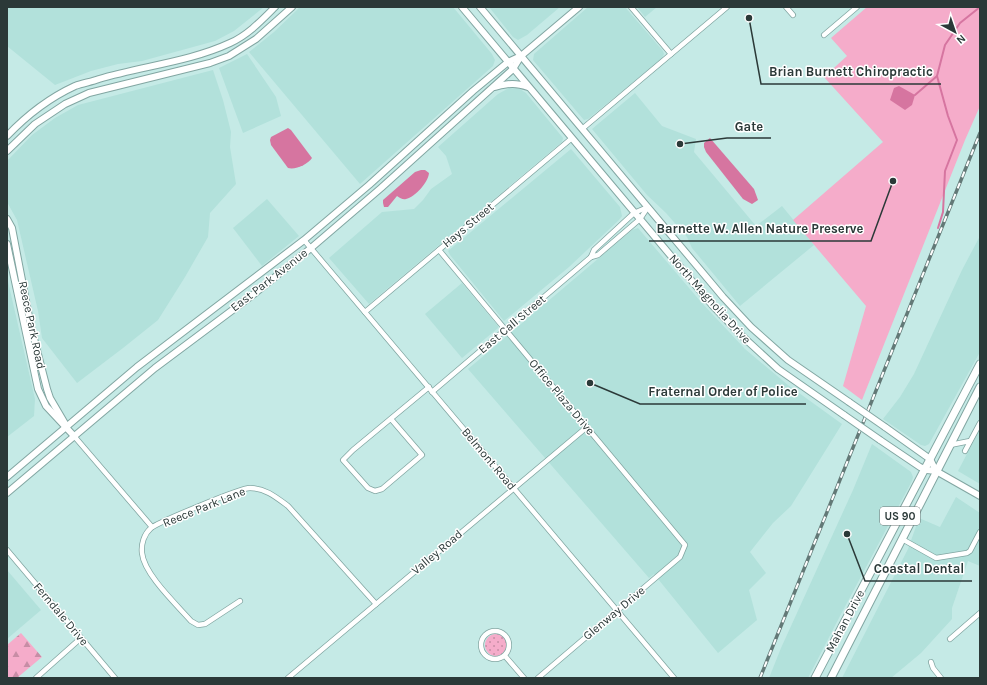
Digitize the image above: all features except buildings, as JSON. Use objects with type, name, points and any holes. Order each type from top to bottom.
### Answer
[{"type":"main road","points":[[7,136],[21,121],[47,101],[76,86],[131,70],[205,53],[232,42],[256,26],[275,7]]},
{"type":"main road","points":[[7,151],[38,122],[65,104],[89,93],[210,63],[230,56],[256,39],[292,7]]},
{"type":"main road","name":"North Magnolia Drive","points":[[462,7],[634,213],[713,306],[740,335],[778,369],[880,440],[924,469],[936,471],[980,496]]},
{"type":"main road","name":"North Magnolia Drive","points":[[480,7],[723,298],[751,327],[795,365],[930,459],[936,471]]},
{"type":"main road","name":"East Park Avenue","points":[[7,477],[166,344],[304,240],[375,180],[508,62],[521,56],[579,7]]},
{"type":"main road","points":[[225,45],[230,56]]},
{"type":"main road","name":"East Park Avenue","points":[[7,493],[155,368],[272,280],[311,248],[493,88],[513,69],[521,56]]},
{"type":"main road","points":[[138,81],[141,68]]},
{"type":"main road","points":[[131,70],[138,81]]},
{"type":"main road","points":[[493,88],[512,83],[519,83],[529,87]]},
{"type":"main road","points":[[31,113],[38,122]]},
{"type":"main road","name":"Reece Park Road","points":[[7,219],[12,228],[31,327],[47,389],[50,398],[67,427]]},
{"type":"main road","name":"Reece Park Road","points":[[7,244],[38,389],[46,406],[74,436]]},
{"type":"main road","points":[[713,306],[723,298]]},
{"type":"main road","name":"US 90","points":[[930,459],[980,364]]},
{"type":"main road","points":[[786,375],[795,365]]},
{"type":"main road","name":"US 90","points":[[936,471],[980,387]]},
{"type":"main road","name":"Mahan Drive","points":[[816,678],[850,610],[930,459]]},
{"type":"main road","name":"Mahan Drive","points":[[831,678],[936,471]]},
{"type":"main road","points":[[850,610],[862,616]]},
{"type":"street","points":[[631,7],[670,54]]},
{"type":"street","points":[[582,129],[727,7]]},
{"type":"street","points":[[786,7],[793,15]]},
{"type":"street","points":[[824,35],[857,7]]},
{"type":"street","name":"Hays Street","points":[[365,312],[572,138]]},
{"type":"street","name":"East Call Street","points":[[591,257],[594,250],[634,213],[648,207]]},
{"type":"street","name":"East Call Street","points":[[432,392],[591,257],[598,255],[640,219],[648,207]]},
{"type":"street","name":"Belmont Road","points":[[304,240],[674,678]]},
{"type":"street","name":"Office Plaza Drive","points":[[439,250],[685,545]]},
{"type":"street","points":[[391,419],[422,455],[382,489],[375,491],[368,488],[343,460],[391,419],[429,387]]},
{"type":"street","points":[[966,451],[980,423]]},
{"type":"street","name":"Valley Road","points":[[288,678],[587,427]]},
{"type":"street","name":"Reece Park Lane","points":[[74,436],[152,527],[243,489],[260,490],[276,497],[288,506],[376,604]]},
{"type":"street","points":[[950,446],[970,441]]},
{"type":"street","points":[[152,527],[142,544],[144,565],[152,577],[191,621],[198,625],[205,624],[240,601]]},
{"type":"street","points":[[902,539],[932,557],[939,558],[967,553],[970,551],[980,532]]},
{"type":"street","name":"Glenway Drive","points":[[538,678],[680,557],[685,545]]},
{"type":"street","name":"Ferndale Drive","points":[[7,550],[114,678]]},
{"type":"street","points":[[950,639],[980,613]]},
{"type":"street","points":[[497,631],[506,635],[510,646],[505,656],[493,660],[484,655],[481,650],[481,645],[485,636],[489,632],[497,631]]},
{"type":"street","points":[[36,678],[81,638]]},
{"type":"street","points":[[505,656],[524,678]]},
{"type":"street","points":[[931,662],[933,668],[941,678]]},
{"type":"shaded area","points":[[7,7],[264,7],[234,31],[215,41],[142,61],[118,64],[91,71],[55,85],[7,46]]},
{"type":"shaded area","points":[[300,7],[453,7],[492,54],[495,60],[493,66],[360,184],[249,52],[274,32]]},
{"type":"shaded area","points":[[489,7],[560,7],[527,35],[518,40],[513,37]]},
{"type":"shaded area","points":[[588,7],[625,7],[664,54],[662,58],[654,65],[588,119],[584,120],[533,60],[534,54]]},
{"type":"shaded area","points":[[637,7],[657,7],[645,17]]},
{"type":"shaded area","points":[[247,54],[276,97],[281,116],[243,133],[219,68]]},
{"type":"shaded area","points":[[213,70],[223,100],[231,132],[230,147],[236,184],[210,213],[208,237],[158,320],[77,383],[42,338],[38,311],[17,220],[7,202],[7,161],[32,135],[55,118],[78,105]]},
{"type":"shaded area","points":[[899,86],[915,95],[912,105],[905,110],[890,100],[894,88]]},
{"type":"shaded area","points":[[509,88],[520,89],[526,93],[563,138],[562,142],[369,304],[329,258],[382,212],[414,209],[431,189],[452,174],[446,156],[438,147],[498,94]]},
{"type":"shaded area","points":[[635,93],[662,126],[696,139],[694,152],[756,226],[782,206],[814,245],[740,306],[692,248],[687,237],[666,213],[647,195],[592,129]]},
{"type":"shaded area","points":[[288,128],[312,158],[305,164],[295,168],[288,168],[271,145],[270,140],[271,137]]},
{"type":"shaded area","points":[[710,138],[754,189],[758,200],[752,204],[743,199],[706,152],[704,143]]},
{"type":"shaded area","points":[[571,149],[620,207],[622,216],[569,267],[504,321],[448,251]]},
{"type":"shaded area","points":[[425,170],[429,173],[424,185],[417,193],[410,198],[405,199],[397,196],[388,207],[384,207],[383,200],[415,172]]},
{"type":"shaded area","points":[[267,199],[299,236],[262,266],[233,228]]},
{"type":"shaded area","points":[[638,228],[701,302],[745,349],[788,385],[842,424],[791,506],[773,523],[750,552],[766,573],[749,590],[757,620],[718,653],[654,574],[649,578],[468,369],[632,230]]},
{"type":"shaded area","points":[[980,236],[980,352],[929,444],[925,446],[921,445],[883,419],[900,397],[914,374],[962,270]]},
{"type":"shaded area","points":[[7,277],[35,399],[34,416],[7,437]]},
{"type":"shaded area","points":[[462,283],[498,326],[498,328],[462,358],[425,314]]},
{"type":"shaded area","points":[[980,429],[980,484],[958,471]]},
{"type":"shaded area","points":[[872,444],[911,472],[913,477],[912,481],[808,678],[769,678],[781,648],[853,490]]},
{"type":"shaded area","points":[[956,497],[980,513],[980,566],[968,561],[952,608],[952,619],[921,653],[891,678],[842,678],[908,549],[919,518],[940,527]]},
{"type":"shaded area","points":[[7,570],[41,610],[7,639]]},
{"type":"green space","points":[[867,7],[980,7],[980,106],[965,140],[862,400],[843,386],[866,306],[793,220],[883,142],[824,77],[847,56],[831,38]]},
{"type":"green space","points":[[21,633],[42,657],[17,678],[7,678],[7,645]]},
{"type":"green space","points":[[492,634],[500,634],[507,641],[507,649],[500,656],[492,656],[485,649],[485,641]]},
{"type":"waterway","points":[[915,95],[937,76],[945,45],[960,23],[980,7]]},
{"type":"waterway","points":[[937,76],[948,116],[957,140],[945,171],[943,212],[938,228]]},
{"type":"railway","points":[[760,678],[980,133]]},
{"type":"place","name":"Brian Burnett Chiropractic","points":[[749,18]]},
{"type":"place","name":"Gate","points":[[680,144]]},
{"type":"place","name":"Barnette W. Allen Nature Preserve","points":[[893,181]]},
{"type":"place","name":"Fraternal Order of Police","points":[[590,383]]},
{"type":"place","name":"Coastal Dental","points":[[847,534]]}]
